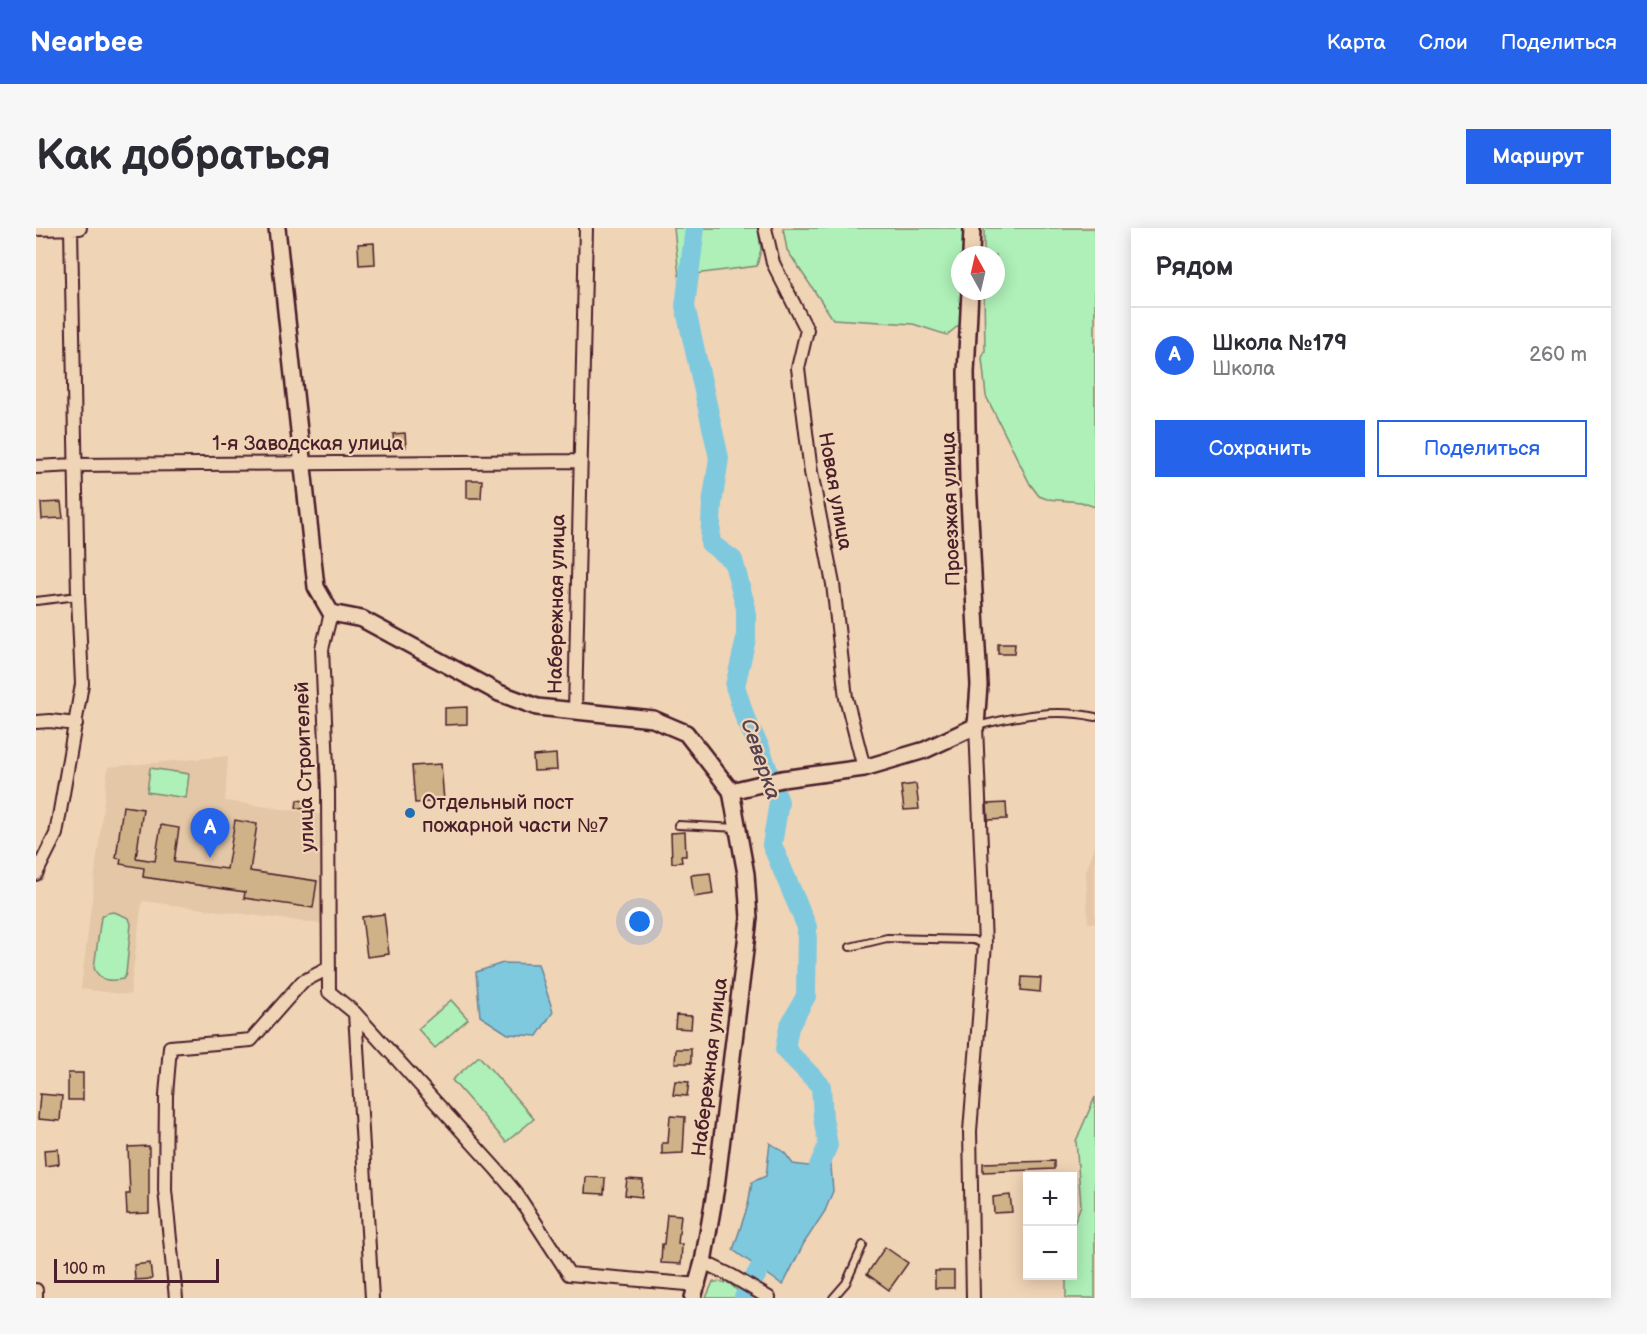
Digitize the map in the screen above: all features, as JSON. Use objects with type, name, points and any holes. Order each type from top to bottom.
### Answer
[{"type":"street","points":[[36,874],[56,834],[82,684],[78,596],[71,228]]},
{"type":"street","points":[[36,229],[80,228]]},
{"type":"street","points":[[277,228],[316,587],[331,613],[362,619],[499,693],[537,707],[575,711]]},
{"type":"street","name":"Набережная улица","points":[[586,228],[575,711],[653,719],[686,733],[731,791],[746,874],[749,918],[716,1187],[696,1291]]},
{"type":"street","name":"Новая улица","points":[[765,228],[773,262],[807,330],[798,368],[810,460],[833,584],[846,698],[864,768]]},
{"type":"street","points":[[971,246],[972,228]]},
{"type":"street","name":"Проезжая улица","points":[[970,300],[966,373],[968,482],[979,685],[976,726]]},
{"type":"street","name":"1-я Заводская улица","points":[[36,467],[579,461]]},
{"type":"street","name":"улица Строителей","points":[[331,613],[322,649],[328,791],[329,992],[356,1013]]},
{"type":"street","points":[[36,722],[76,724]]},
{"type":"street","points":[[731,791],[761,782],[864,768],[926,750],[976,726],[985,944],[970,1131],[973,1298]]},
{"type":"street","points":[[176,1298],[165,1190],[166,1095],[170,1047],[251,1041],[303,982],[329,968]]},
{"type":"street","points":[[356,1013],[498,1167],[569,1274],[696,1291]]},
{"type":"street","points":[[356,1013],[372,1298]]},
{"type":"street","points":[[703,1262],[732,1275],[769,1298]]},
{"type":"street","points":[[36,1290],[36,1298]]},
{"type":"lane","points":[[36,601],[78,596]]},
{"type":"lane","points":[[976,726],[1040,713],[1095,717]]},
{"type":"lane","points":[[678,825],[738,828]]},
{"type":"lane","points":[[850,947],[887,938],[973,940],[985,944]]},
{"type":"lane","points":[[387,1049],[401,1052]]},
{"type":"lane","points":[[833,1298],[846,1283],[863,1245]]},
{"type":"shaded area","points":[[228,756],[225,801],[325,815],[321,924],[142,901],[130,995],[81,989],[108,767]]},
{"type":"shaded area","points":[[1095,846],[1095,923],[1088,923],[1086,871]]},
{"type":"green space","points":[[674,228],[758,228],[761,249],[757,266],[679,276]]},
{"type":"green space","points":[[783,228],[966,228],[965,246],[951,246],[951,300],[965,300],[964,321],[947,335],[913,324],[833,319],[787,250]]},
{"type":"green space","points":[[984,228],[1095,228],[1095,507],[1081,502],[1047,499],[1039,496],[1030,484],[986,396],[982,358],[985,351],[984,300],[1005,300],[1005,246],[984,246]]},
{"type":"green space","points":[[150,768],[189,774],[186,798],[147,792]]},
{"type":"green space","points":[[114,912],[129,918],[131,924],[126,974],[123,979],[109,980],[99,976],[94,968],[101,917]]},
{"type":"green space","points":[[451,1000],[468,1019],[435,1048],[418,1029]]},
{"type":"green space","points":[[479,1056],[534,1119],[506,1142],[452,1080]]},
{"type":"green space","points":[[1095,1097],[1095,1298],[1066,1298],[1066,1280],[1077,1280],[1077,1216],[1081,1205],[1076,1141]]},
{"type":"green space","points":[[713,1282],[729,1283],[738,1291],[735,1298],[706,1298]]},
{"type":"water","points":[[503,963],[538,964],[553,1012],[537,1036],[508,1034],[480,1016],[476,972]]},
{"type":"water","points":[[829,1141],[833,1191],[825,1211],[804,1243],[783,1285],[733,1250],[748,1205],[752,1182],[766,1176],[770,1143],[784,1152],[793,1164],[815,1167]]},
{"type":"building","points":[[374,243],[375,264],[359,265],[358,244]]},
{"type":"building","points":[[405,433],[406,447],[394,448],[393,434]]},
{"type":"building","points":[[467,480],[482,480],[481,498],[467,498]]},
{"type":"building","points":[[61,502],[63,518],[42,519],[41,503]]},
{"type":"building","points":[[998,644],[1015,644],[1014,654],[998,654]]},
{"type":"building","points":[[467,707],[467,724],[445,725],[445,708]]},
{"type":"building","points":[[556,754],[557,770],[534,771],[533,756]]},
{"type":"building","points":[[441,764],[444,801],[415,803],[412,766]]},
{"type":"building","points":[[916,784],[919,809],[904,810],[901,786]]},
{"type":"building","points":[[297,800],[313,802],[312,810],[296,808]]},
{"type":"building","points":[[1006,803],[1007,819],[988,820],[987,804]]},
{"type":"building","points":[[123,806],[143,809],[136,858],[155,861],[161,825],[179,828],[174,862],[227,869],[235,820],[257,824],[250,871],[317,881],[313,908],[244,898],[245,892],[143,877],[144,868],[120,864],[121,859],[116,858]]},
{"type":"building","points":[[685,832],[686,856],[681,856],[682,862],[672,863],[671,833]]},
{"type":"building","points":[[710,873],[713,894],[694,897],[691,875]]},
{"type":"building","points":[[384,914],[389,954],[367,957],[362,917]]},
{"type":"building","points":[[1022,977],[1041,978],[1040,992],[1021,990]]},
{"type":"building","points":[[676,1015],[692,1016],[691,1029],[675,1028]]},
{"type":"building","points":[[676,1049],[691,1049],[691,1063],[675,1063]]},
{"type":"building","points":[[68,1073],[83,1073],[83,1100],[68,1100]]},
{"type":"building","points":[[675,1081],[689,1082],[687,1096],[673,1095]]},
{"type":"building","points":[[40,1094],[62,1096],[60,1121],[38,1119]]},
{"type":"building","points":[[670,1116],[685,1117],[683,1153],[662,1154],[662,1143],[668,1143]]},
{"type":"building","points":[[149,1146],[149,1213],[127,1214],[126,1194],[130,1194],[128,1147]]},
{"type":"building","points":[[58,1149],[59,1164],[45,1166],[44,1150]]},
{"type":"building","points":[[1054,1161],[1054,1169],[983,1172],[983,1163]]},
{"type":"building","points":[[586,1177],[605,1178],[604,1194],[585,1193]]},
{"type":"building","points":[[627,1179],[643,1180],[642,1197],[625,1195]]},
{"type":"building","points":[[1010,1195],[1012,1212],[994,1213],[993,1197]]},
{"type":"building","points":[[667,1214],[681,1215],[678,1244],[682,1244],[681,1264],[661,1263]]},
{"type":"building","points":[[885,1247],[908,1263],[889,1290],[867,1274]]},
{"type":"building","points":[[150,1263],[152,1279],[135,1280],[134,1265]]},
{"type":"building","points":[[935,1271],[954,1271],[954,1288],[935,1288]]},
{"type":"waterway","name":"Северка","points":[[695,228],[685,306],[719,458],[712,504],[710,543],[733,560],[746,608],[746,639],[735,686],[745,718],[760,748],[779,802],[772,845],[807,927],[806,996],[789,1027],[785,1049],[821,1086],[828,1145],[819,1166]]},
{"type":"waterway","name":"Северка","points":[[744,1298],[762,1264],[775,1246]]},
{"type":"place","name":"Отдельный пост пожарной части №7","points":[[410,813]]},
{"type":"place","name":"Школа №179","points":[[210,858]]}]
